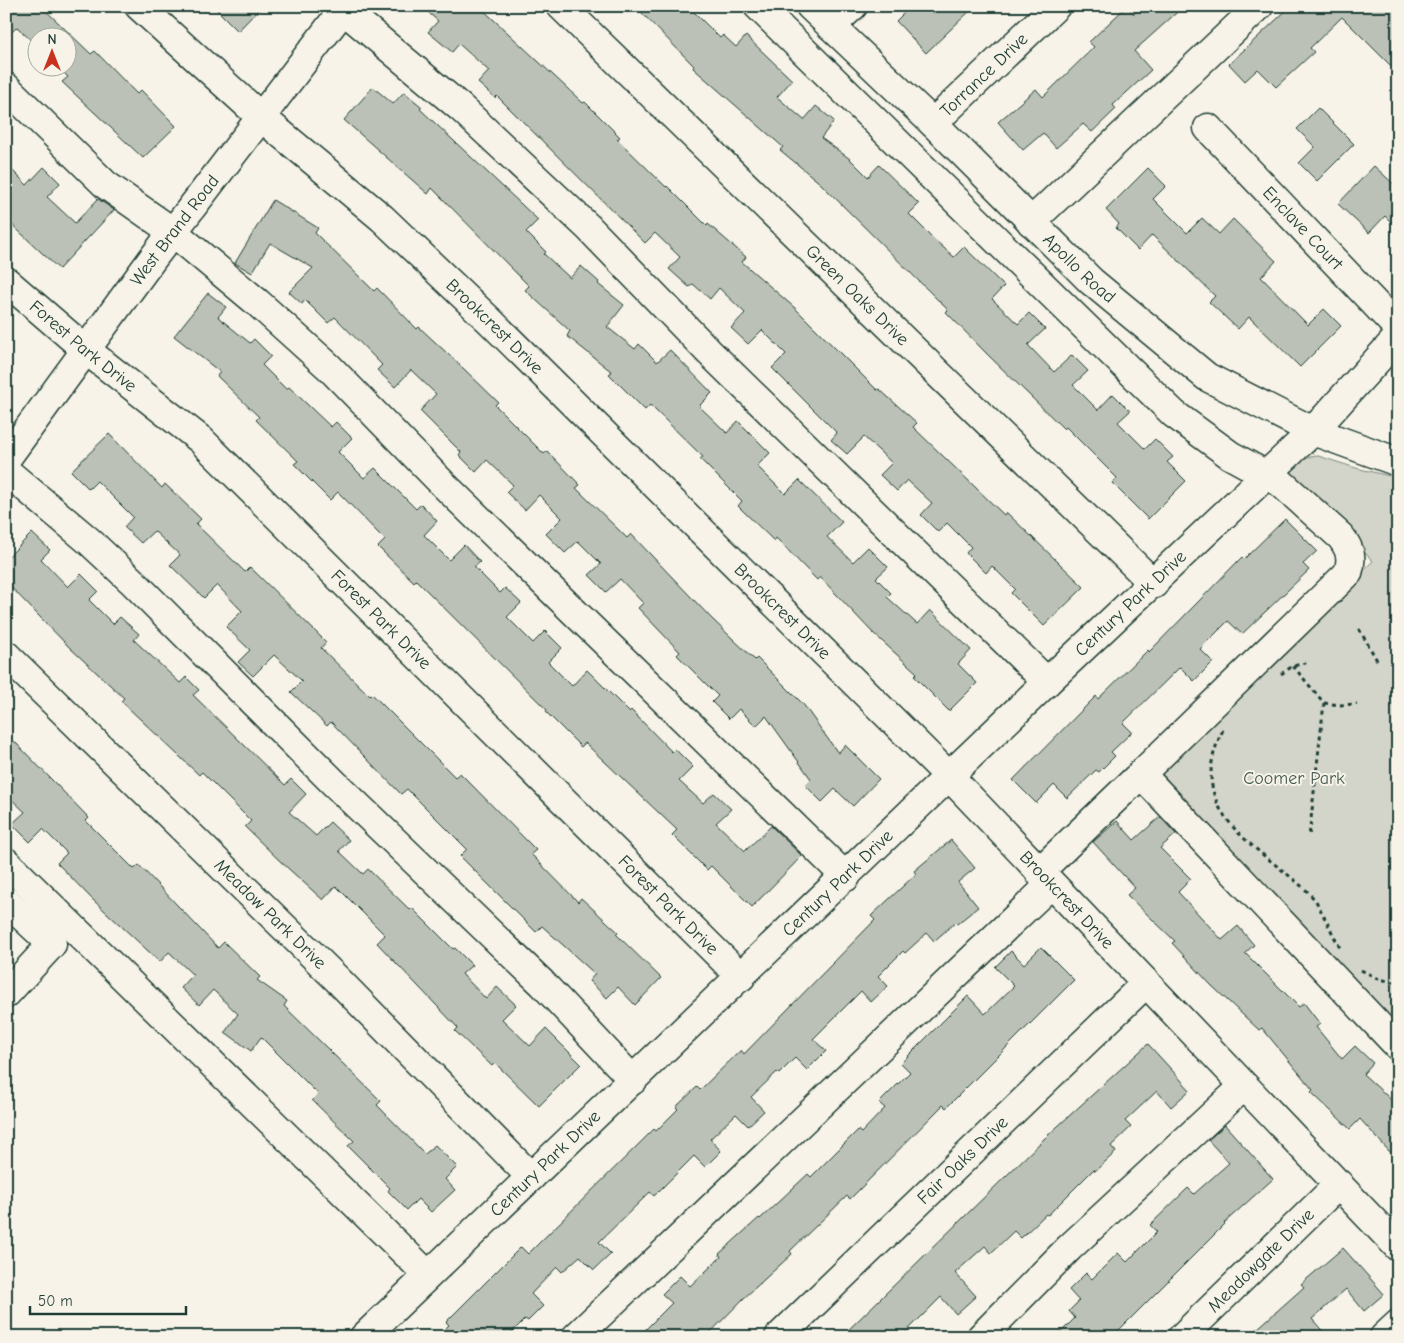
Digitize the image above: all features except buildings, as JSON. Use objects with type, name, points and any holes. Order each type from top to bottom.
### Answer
[{"type":"street","name":"Brookcrest Drive","points":[[139,6],[261,117],[382,218],[474,306],[950,777],[1145,984],[1398,1246]]},
{"type":"street","name":"Green Oaks Drive","points":[[560,6],[1154,584]]},
{"type":"street","points":[[576,1337],[1045,878],[1141,774],[1348,573],[1351,554],[1341,537],[1281,483],[1230,455],[1174,414],[758,6]]},
{"type":"street","name":"Apollo Road","points":[[810,6],[933,124],[1091,281],[1207,376],[1314,431],[1398,462]]},
{"type":"street","points":[[831,26],[853,6]]},
{"type":"street","name":"Torrance Drive","points":[[933,124],[1056,6]]},
{"type":"street","points":[[1031,222],[1259,6]]},
{"type":"street","name":"West Brand Road","points":[[6,459],[173,232],[343,7]]},
{"type":"street","points":[[343,7],[461,108],[588,227],[710,352],[1047,682]]},
{"type":"street","points":[[6,87],[106,185],[173,232],[258,303],[329,367],[442,483],[846,877]]},
{"type":"street","name":"Enclave Court","points":[[1208,128],[1398,328]]},
{"type":"street","name":"Forest Park Drive","points":[[6,281],[86,350],[201,440],[742,977]]},
{"type":"street","name":"Century Park Drive","points":[[364,1337],[742,977],[1047,682],[1154,584],[1314,431],[1398,337]]},
{"type":"street","points":[[6,471],[89,540],[134,583],[335,784],[542,983],[633,1080]]},
{"type":"street","name":"Meadow Park Drive","points":[[6,655],[338,980],[531,1177]]},
{"type":"street","points":[[1141,774],[1398,1046]]},
{"type":"street","points":[[6,862],[428,1275]]},
{"type":"street","points":[[6,901],[52,944],[6,994]]},
{"type":"street","name":"Fair Oaks Drive","points":[[779,1337],[1145,984]]},
{"type":"street","points":[[981,1337],[1069,1248],[1244,1086]]},
{"type":"street","name":"Meadowgate Drive","points":[[1182,1337],[1339,1184]]},
{"type":"street","points":[[1384,1337],[1398,1324]]},
{"type":"path","points":[[1359,629],[1378,662]]},
{"type":"path","points":[[1277,678],[1293,666],[1310,662]]},
{"type":"path","points":[[1293,666],[1324,703],[1339,705],[1357,704]]},
{"type":"path","points":[[1309,837],[1324,703]]},
{"type":"path","points":[[1224,727],[1217,742],[1211,777],[1214,795],[1221,810],[1243,840],[1308,892],[1316,901],[1344,953]]},
{"type":"path","points":[[1353,965],[1379,979],[1398,983]]},
{"type":"green space","name":"Coomer Park","points":[[1315,455],[1356,468],[1398,478],[1398,1037],[1160,776],[1165,758],[1373,561],[1291,480],[1291,472],[1301,461]]}]
